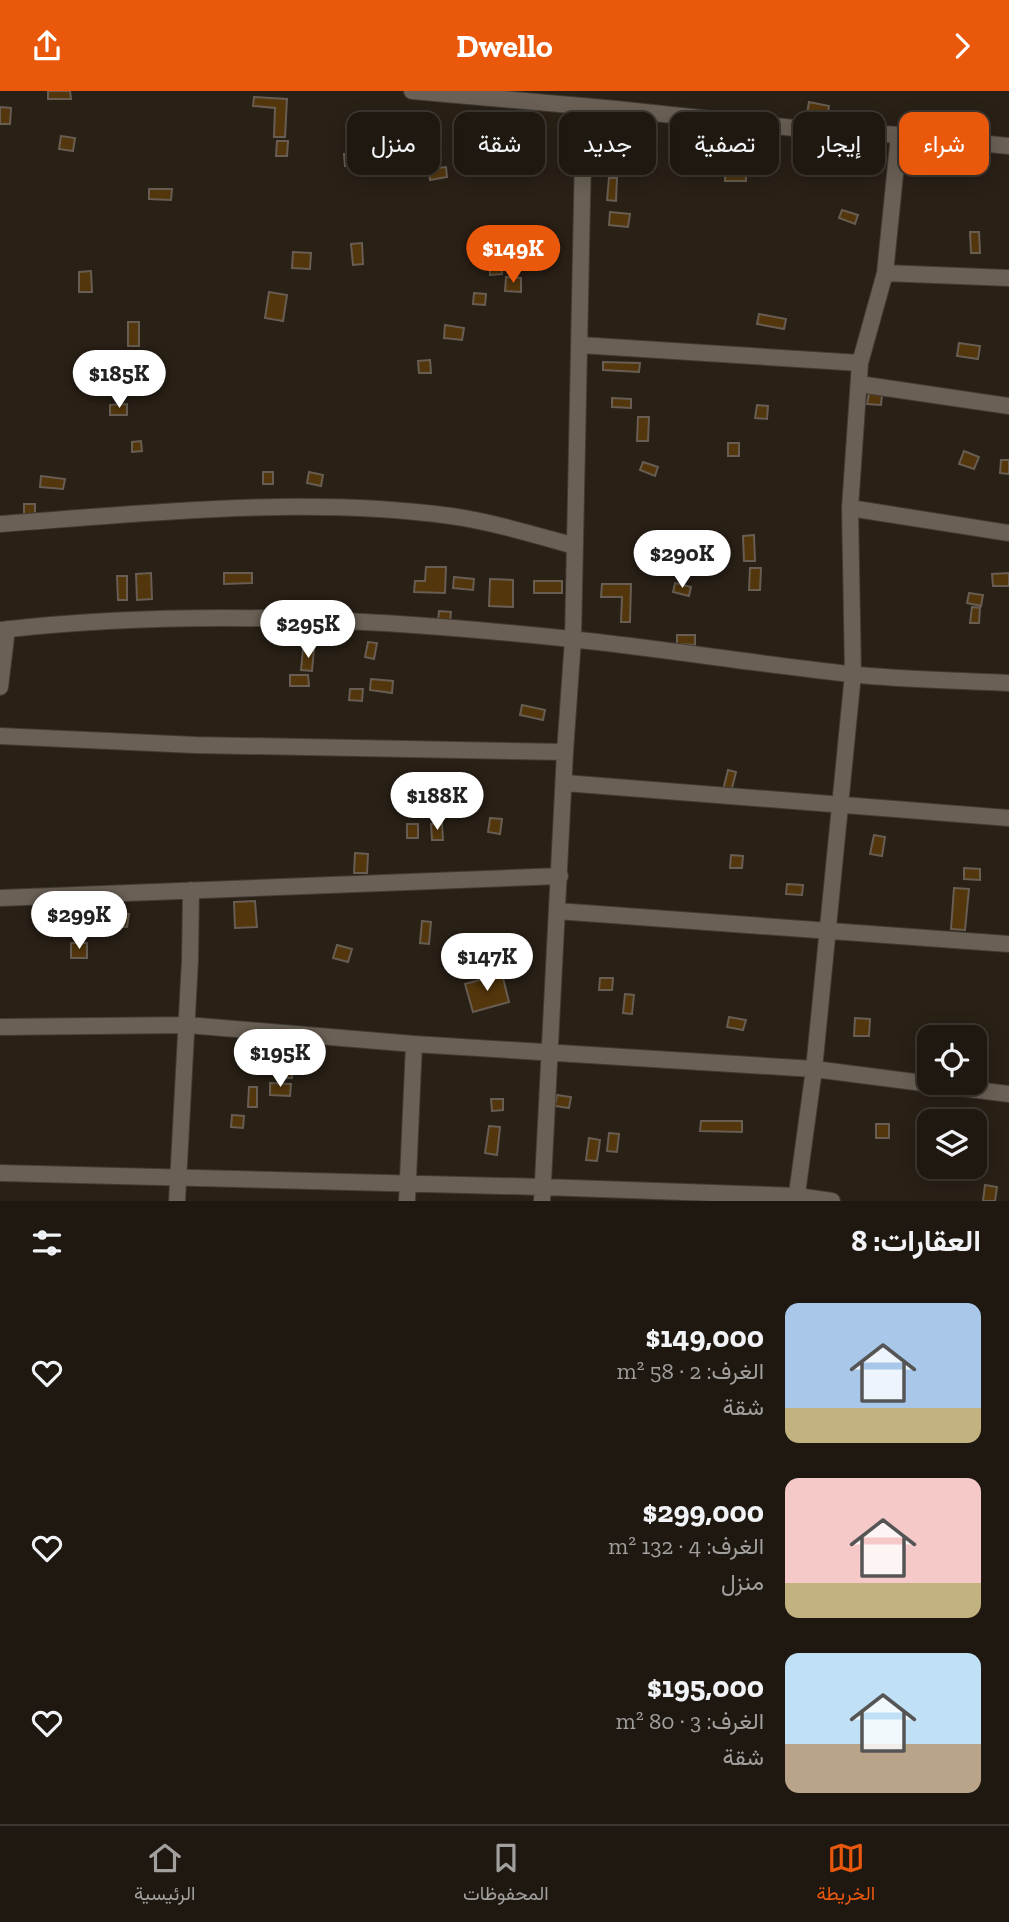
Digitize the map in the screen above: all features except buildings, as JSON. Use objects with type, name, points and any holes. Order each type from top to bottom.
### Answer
[{"type":"street","points":[[412,91],[794,128],[899,135],[885,273],[860,363],[850,508],[853,674],[814,1069],[797,1198]]},
{"type":"street","points":[[543,1194],[573,639],[584,106]]},
{"type":"street","points":[[989,144],[1009,146]]},
{"type":"street","points":[[885,273],[1009,278]]},
{"type":"street","points":[[580,345],[860,363]]},
{"type":"street","points":[[859,384],[1009,406]]},
{"type":"street","points":[[0,524],[256,508],[397,510],[454,516],[575,546]]},
{"type":"street","points":[[850,508],[1009,533]]},
{"type":"street","points":[[0,687],[4,630],[237,617],[403,623],[573,639],[853,674],[1009,683]]},
{"type":"street","points":[[0,736],[195,745],[565,752]]},
{"type":"street","points":[[565,783],[1009,818]]},
{"type":"street","points":[[0,898],[560,876]]},
{"type":"street","points":[[177,1201],[191,890]]},
{"type":"street","points":[[558,911],[1009,944]]},
{"type":"street","points":[[0,1027],[187,1025],[414,1044],[814,1069],[1009,1094]]},
{"type":"street","points":[[407,1201],[414,1044]]},
{"type":"street","points":[[0,1173],[408,1183],[543,1194],[797,1198],[832,1201]]}]
